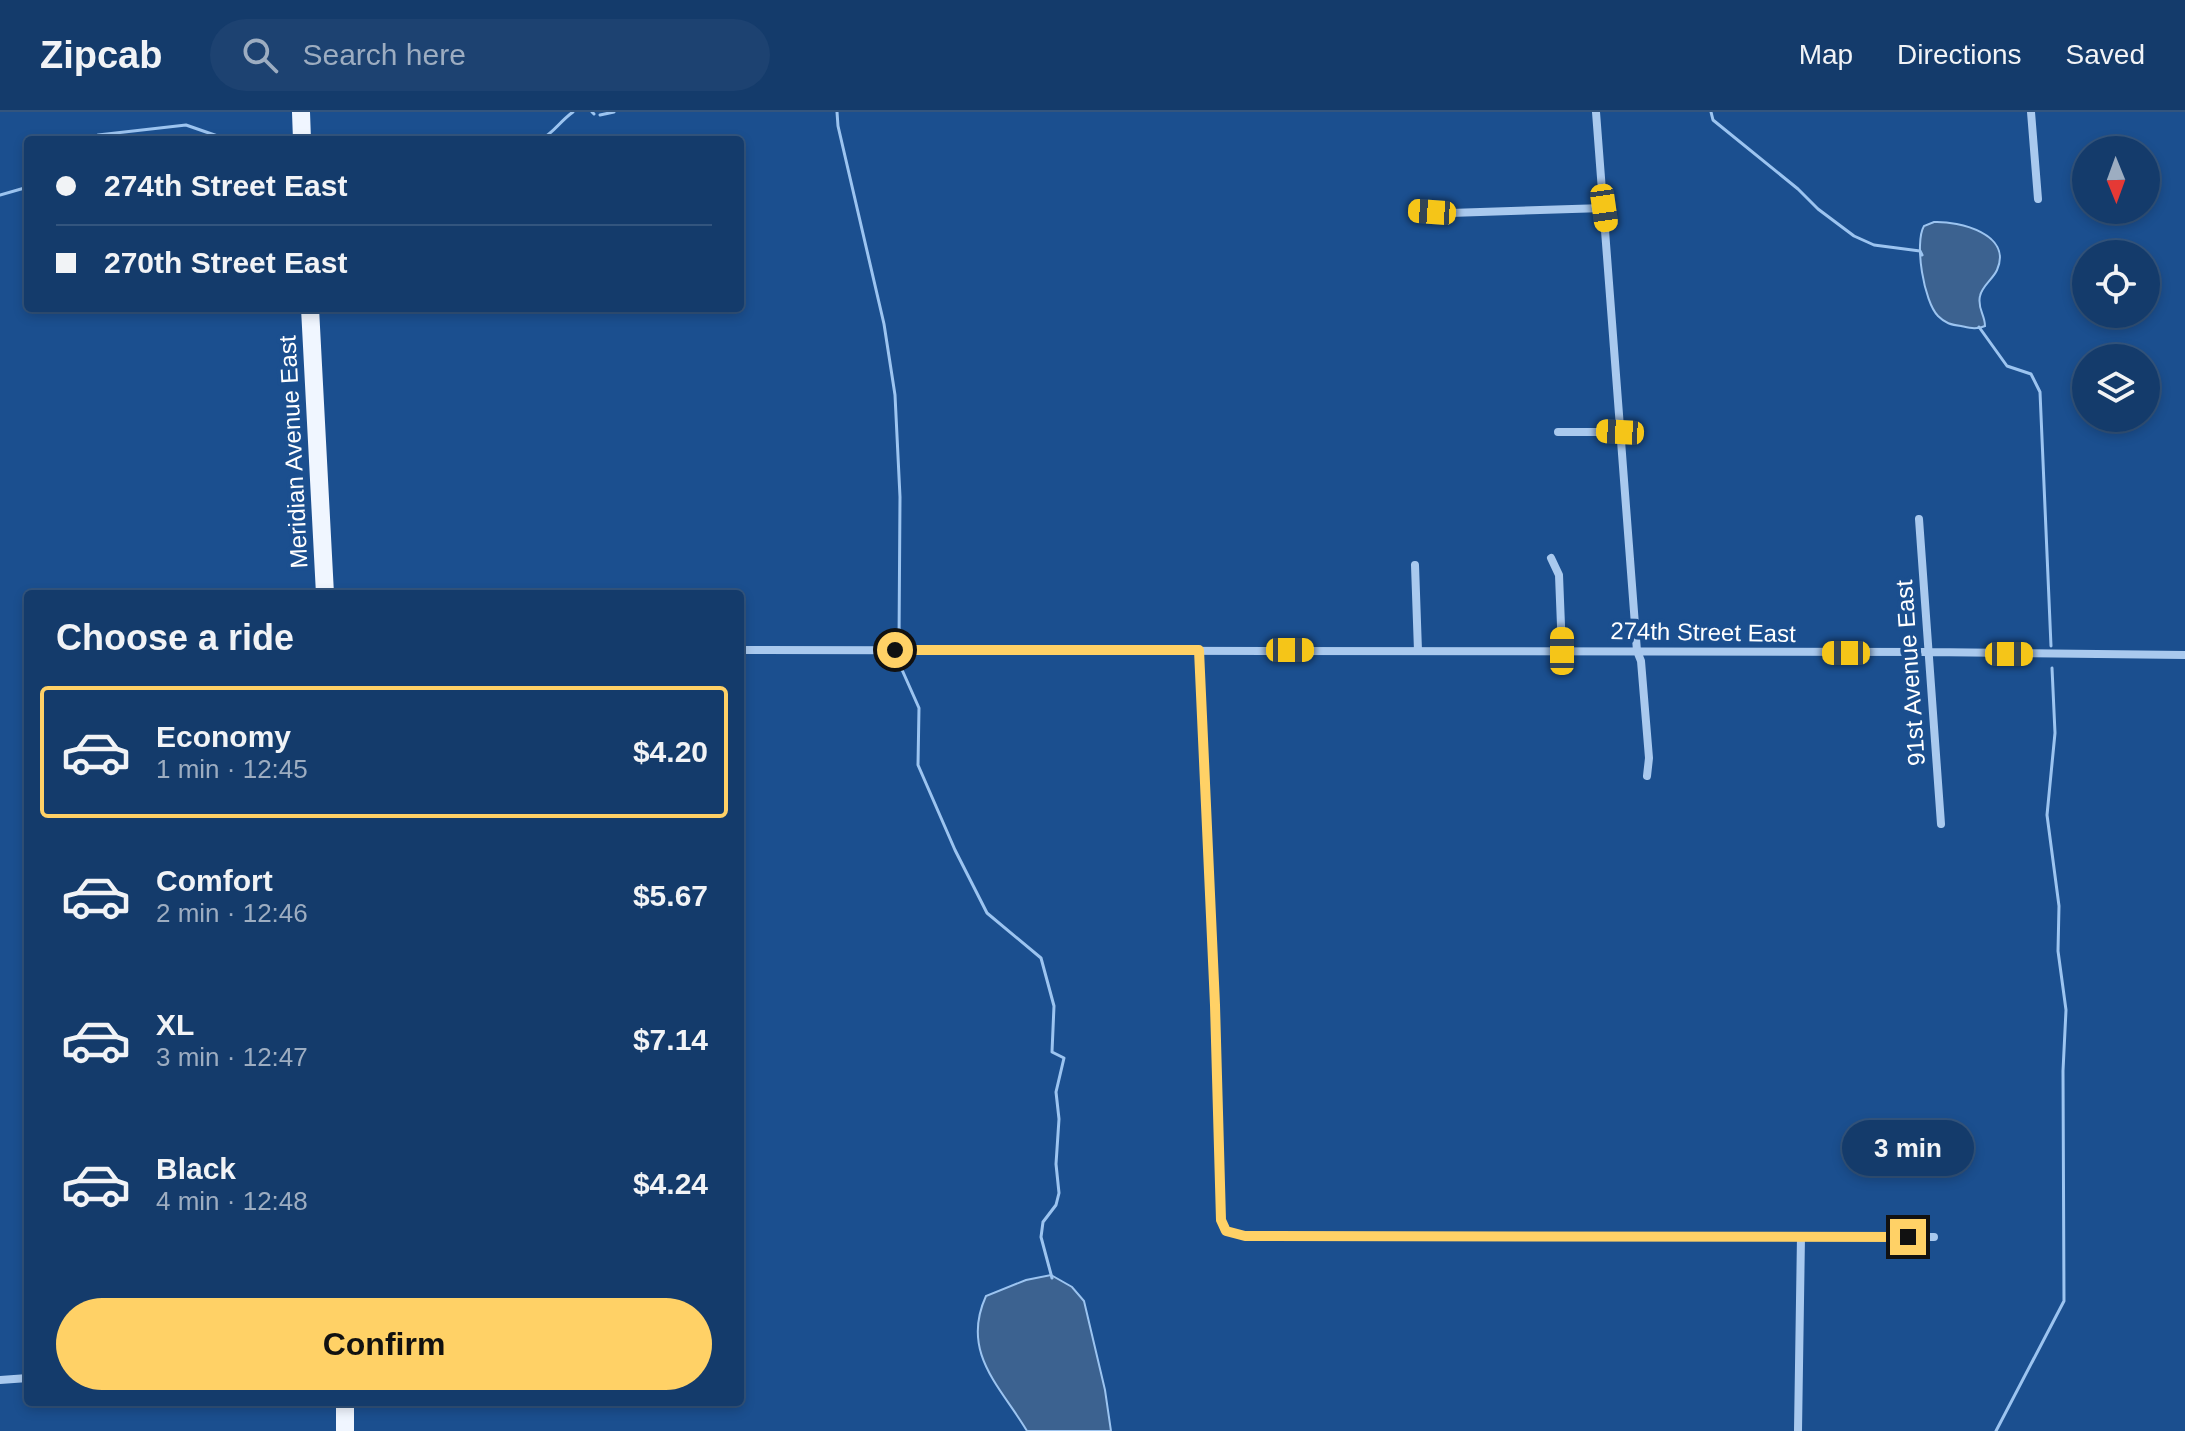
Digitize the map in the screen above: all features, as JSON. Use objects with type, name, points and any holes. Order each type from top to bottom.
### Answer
[{"type":"main road","points":[[301,112],[302,136]]},
{"type":"main road","name":"Meridian Avenue East","points":[[310,312],[325,590]]},
{"type":"main road","points":[[345,1406],[345,1431]]},
{"type":"street","points":[[1596,112],[1637,651],[1641,661],[1649,758],[1647,776]]},
{"type":"street","points":[[2031,112],[2038,199]]},
{"type":"street","points":[[1414,211],[1450,213],[1604,208]]},
{"type":"street","points":[[1558,432],[1620,432]]},
{"type":"street","name":"91st Avenue East","points":[[1919,519],[1941,824]]},
{"type":"street","points":[[1551,558],[1559,575],[1562,651]]},
{"type":"street","points":[[1415,565],[1418,651]]},
{"type":"street","name":"274th Street East","points":[[744,650],[2185,655]]},
{"type":"street","points":[[1199,650],[1221,1220],[1226,1231],[1245,1236],[1934,1237]]},
{"type":"street","points":[[1798,1431],[1801,1236]]},
{"type":"street","points":[[0,1380],[24,1378]]},
{"type":"water","points":[[1934,222],[1969,227],[1991,239],[1997,247],[2000,258],[1997,270],[1980,296],[1985,326],[1973,328],[1951,324],[1933,309],[1925,286],[1920,245],[1924,226]]},
{"type":"water","points":[[1051,1275],[1072,1287],[1084,1301],[1105,1390],[1111,1431],[1027,1431],[987,1368],[978,1335],[979,1316],[986,1296],[1026,1280]]},
{"type":"waterway","points":[[546,136],[573,112]]},
{"type":"waterway","points":[[600,115],[614,112]]},
{"type":"waterway","points":[[837,112],[884,324],[895,395],[900,497],[899,642]]},
{"type":"waterway","points":[[1711,112],[1713,120],[1854,236],[1874,245],[1920,251],[1922,255]]},
{"type":"waterway","points":[[97,136],[186,125],[218,136]]},
{"type":"waterway","points":[[0,195],[24,188]]},
{"type":"waterway","points":[[1979,327],[2007,366],[2031,374],[2040,392],[2051,646]]},
{"type":"waterway","points":[[899,663],[919,708],[918,765],[955,850],[987,913],[1041,958],[1054,1006],[1052,1052],[1064,1058],[1056,1092],[1059,1193],[1056,1205],[1043,1222],[1041,1237],[1052,1278]]},
{"type":"waterway","points":[[1996,1431],[2064,1301],[2063,1071],[2066,1010],[2058,951],[2059,906],[2047,815],[2055,733],[2052,668]]},
{"type":"route","points":[[895,650],[1199,650],[1221,1220],[1226,1231],[1245,1236],[1908,1237]]}]
